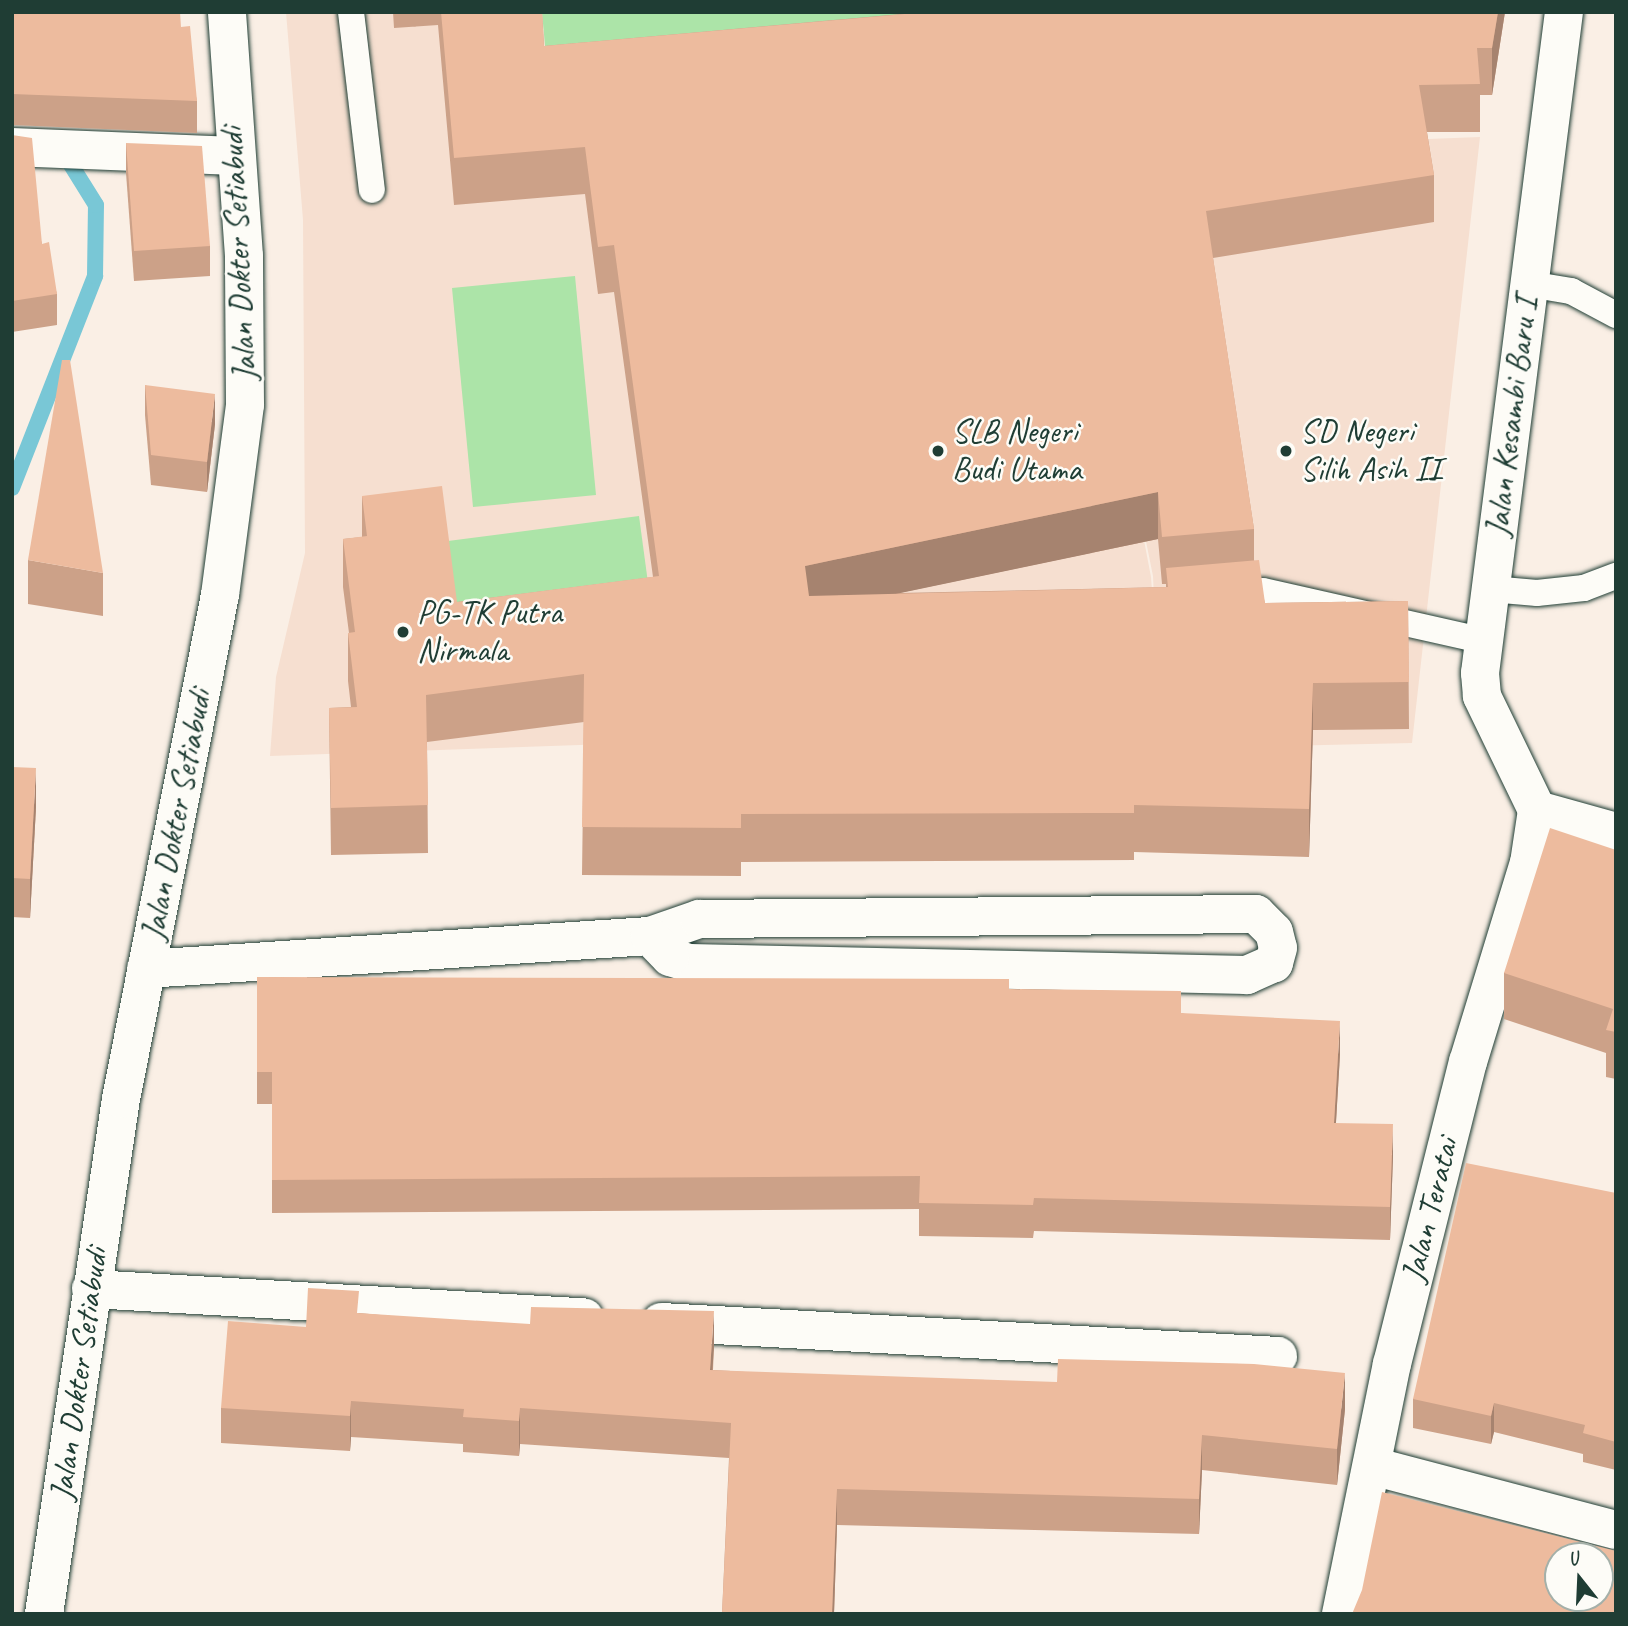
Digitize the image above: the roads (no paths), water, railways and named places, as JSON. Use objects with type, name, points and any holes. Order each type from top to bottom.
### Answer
[{"type":"street","name":"Jalan Dokter Setiabudi","points":[[44,1614],[91,1289],[146,969],[220,595],[245,405],[244,256],[234,156],[227,12]]},
{"type":"street","name":"Jalan Kesambi Baru I","points":[[1537,810],[1482,696],[1484,641],[1564,12]]},
{"type":"street","points":[[12,147],[234,156]]},
{"type":"street","points":[[1537,810],[1616,832]]},
{"type":"street","name":"Jalan Teratai","points":[[1341,1614],[1441,1164],[1529,863],[1537,810]]},
{"type":"street","points":[[146,969],[650,936],[699,919],[1256,914],[1274,932],[1278,948],[1274,964],[1247,975],[689,963],[670,957],[650,936]]},
{"type":"street","points":[[1441,1164],[1481,1172]]},
{"type":"street","points":[[91,1289],[1278,1356]]},
{"type":"street","points":[[1372,1466],[1616,1530]]},
{"type":"lane","points":[[351,12],[372,190]]},
{"type":"lane","points":[[1529,284],[1571,291],[1616,315]]},
{"type":"lane","points":[[1491,589],[1537,593],[1584,587],[1616,576]]},
{"type":"lane","points":[[1208,594],[1263,591],[1484,641]]},
{"type":"waterway","points":[[12,488],[95,276],[96,205],[63,152]]},
{"type":"place","name":"SLB Negeri Budi Utama","points":[[938,451]]},
{"type":"place","name":"SD Negeri Silih Asih II","points":[[1286,451]]},
{"type":"place","name":"PG-TK Putra Nirmala","points":[[403,632]]}]
